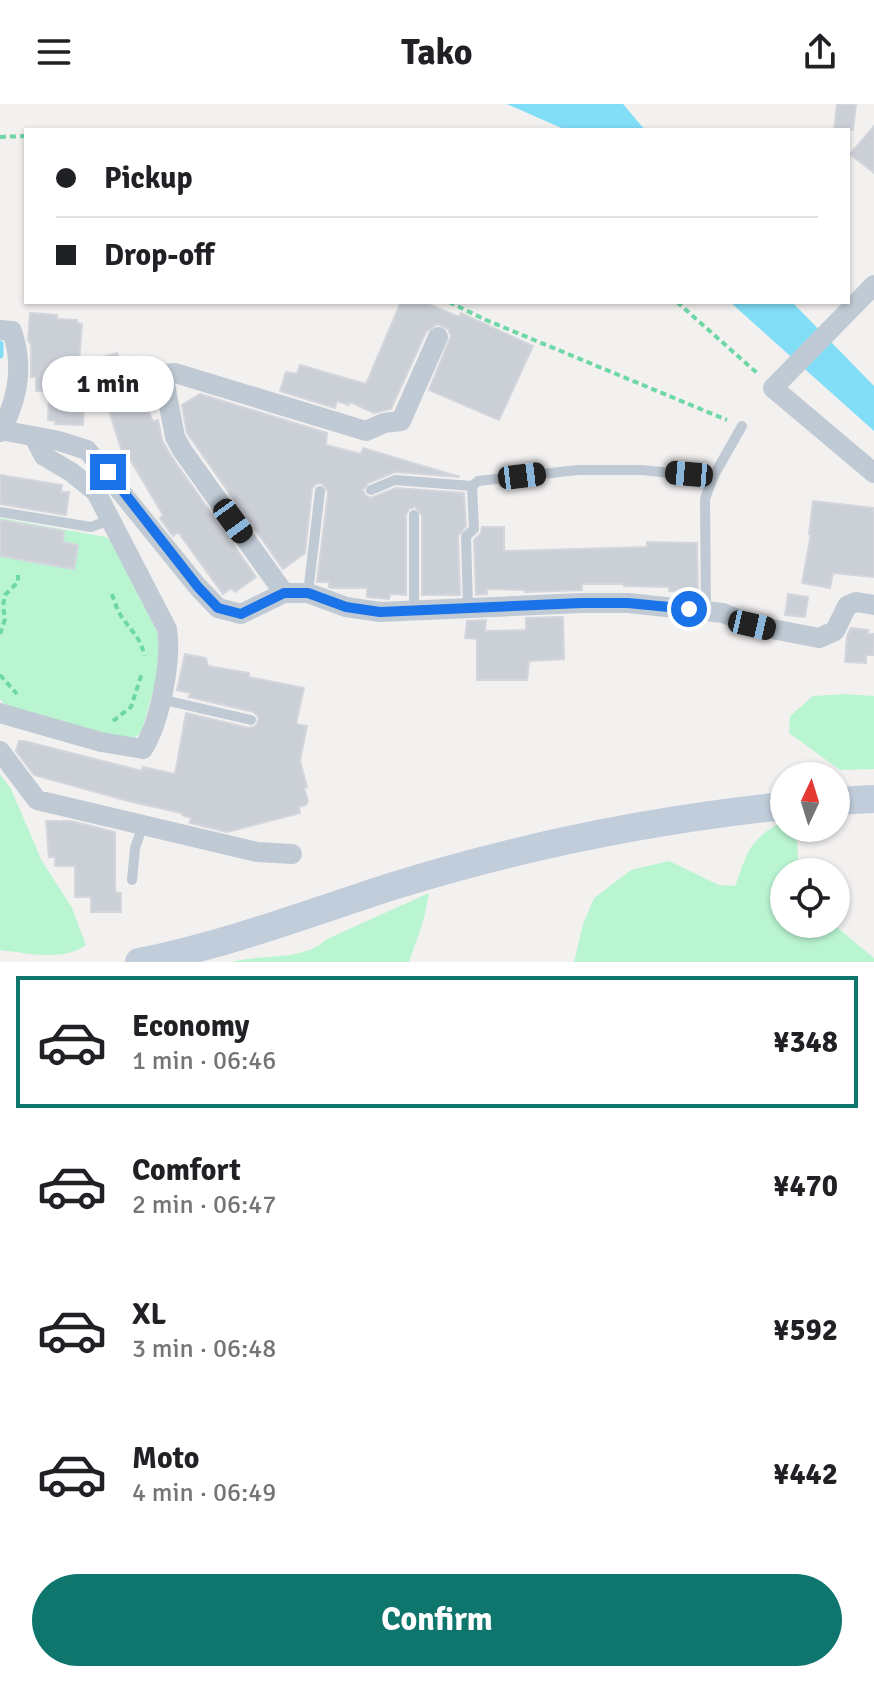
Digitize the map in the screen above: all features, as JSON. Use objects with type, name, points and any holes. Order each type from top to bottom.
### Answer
[{"type":"street","points":[[874,285],[777,385],[874,473]]},
{"type":"street","points":[[0,330],[12,331],[19,364],[18,384],[1,431],[59,441],[87,450],[218,608],[241,614],[284,593],[308,593],[346,607],[380,612],[597,603],[706,610],[723,613],[752,625],[819,638],[835,631],[847,606],[856,602],[874,605]]},
{"type":"street","points":[[284,593],[182,450],[175,437],[163,374],[175,373],[366,431],[384,423],[401,421],[438,337]]},
{"type":"street","points":[[0,713],[101,742],[143,749],[151,736],[170,648],[167,629],[96,492],[44,456],[34,437]]},
{"type":"street","points":[[0,751],[37,800],[257,852],[292,854]]},
{"type":"street","points":[[850,800],[874,799]]},
{"type":"street","points":[[139,962],[176,955],[274,927],[390,887],[492,858],[654,823],[770,808]]},
{"type":"lane","points":[[706,610],[705,499],[713,477],[742,426]]},
{"type":"lane","points":[[371,490],[395,480],[472,486],[478,481],[578,470],[641,470],[713,477]]},
{"type":"lane","points":[[468,608],[466,536],[474,529],[472,486]]},
{"type":"lane","points":[[308,593],[320,491]]},
{"type":"lane","points":[[0,512],[91,527],[110,520]]},
{"type":"lane","points":[[414,515],[414,611]]},
{"type":"lane","points":[[160,699],[251,720]]},
{"type":"lane","points":[[132,880],[135,848],[143,825]]},
{"type":"path","points":[[0,137],[24,136]]},
{"type":"path","points":[[453,304],[742,426]]},
{"type":"path","points":[[679,304],[777,385]]},
{"type":"path","points":[[0,634],[5,619],[2,595],[18,582],[18,575]]},
{"type":"path","points":[[105,721],[115,721],[131,707],[144,665],[143,647],[122,618],[112,594]]},
{"type":"path","points":[[0,675],[20,697]]},
{"type":"green space","points":[[0,518],[106,537],[111,541],[159,636],[158,674],[141,733],[129,741],[8,709],[0,699]]},
{"type":"green space","points":[[813,696],[874,696],[874,769],[850,770],[850,762],[829,762],[789,733],[790,716]]},
{"type":"green space","points":[[0,774],[11,789],[42,861],[72,908],[86,945],[77,950],[45,955],[0,950]]},
{"type":"green space","points":[[770,830],[770,842],[797,842],[798,858],[770,858],[770,938],[850,938],[874,958],[874,962],[574,962],[583,924],[594,898],[631,870],[669,861],[719,885],[735,886],[754,843]]},
{"type":"green space","points":[[429,893],[424,919],[409,962],[232,962],[306,951]]},
{"type":"water","points":[[507,104],[623,104],[643,128],[561,128]]},
{"type":"water","points":[[732,304],[794,304],[874,386],[874,431]]},
{"type":"building","points":[[837,104],[856,104],[853,130],[834,128]]},
{"type":"building","points":[[874,126],[874,173],[850,154]]},
{"type":"building","points":[[400,304],[429,304],[459,317],[461,313],[533,346],[499,420],[429,390],[451,336],[448,329],[437,324],[426,332],[391,409],[374,413],[350,402],[349,405],[337,401],[335,408],[280,391],[286,372],[297,374],[300,365],[366,384]]},
{"type":"building","points":[[30,313],[57,315],[57,319],[77,320],[82,324],[79,364],[87,361],[83,425],[55,424],[55,421],[48,420],[49,391],[36,391],[36,377],[31,377],[31,345],[28,340]]},
{"type":"building","points":[[117,353],[119,360],[128,357],[136,388],[141,386],[151,418],[154,422],[158,420],[162,440],[171,456],[256,577],[235,592],[231,588],[223,594],[178,532],[173,536],[160,518],[163,515],[127,454],[123,455],[93,360]]},
{"type":"building","points":[[200,394],[327,433],[326,445],[361,454],[363,448],[460,477],[395,472],[368,483],[363,490],[371,498],[396,488],[464,493],[466,526],[458,536],[460,595],[422,595],[422,515],[415,507],[409,509],[406,515],[406,595],[390,594],[389,599],[367,597],[367,588],[332,588],[329,582],[317,582],[328,492],[322,483],[312,489],[305,553],[283,569],[187,433],[182,405]]},
{"type":"building","points":[[0,475],[62,485],[61,492],[69,492],[66,515],[0,504]]},
{"type":"building","points":[[813,501],[874,508],[874,577],[833,573],[830,588],[802,583],[811,534]]},
{"type":"building","points":[[0,520],[64,531],[63,542],[78,545],[74,569],[0,556]]},
{"type":"building","points":[[482,527],[504,527],[504,551],[647,547],[647,542],[697,543],[698,597],[682,596],[682,592],[669,591],[669,587],[624,584],[582,584],[582,590],[525,592],[487,589],[487,594],[476,595],[474,540]]},
{"type":"building","points":[[788,594],[808,597],[805,617],[785,615]]},
{"type":"building","points":[[563,617],[564,659],[529,661],[527,680],[477,680],[477,639],[465,638],[467,621],[486,620],[485,631],[526,630],[526,618]]},
{"type":"building","points":[[851,628],[874,634],[874,655],[866,655],[866,663],[845,662],[847,636]]},
{"type":"building","points":[[185,654],[206,658],[208,666],[304,688],[296,724],[307,726],[300,761],[308,801],[299,807],[300,813],[227,832],[190,823],[191,818],[182,813],[34,775],[16,751],[19,741],[24,741],[142,771],[143,767],[175,774],[186,713],[249,728],[256,726],[259,718],[254,712],[189,697],[190,693],[177,690]]},
{"type":"building","points":[[46,821],[71,821],[115,832],[115,886],[116,893],[121,893],[121,912],[91,912],[91,897],[75,897],[75,866],[55,866],[55,857],[49,857]]},
{"type":"waterway","points":[[0,344],[0,355]]},
{"type":"route","points":[[108,472],[198,587],[218,608],[241,614],[267,604],[284,593],[308,593],[346,607],[380,612],[581,603],[628,603],[689,609]]}]
